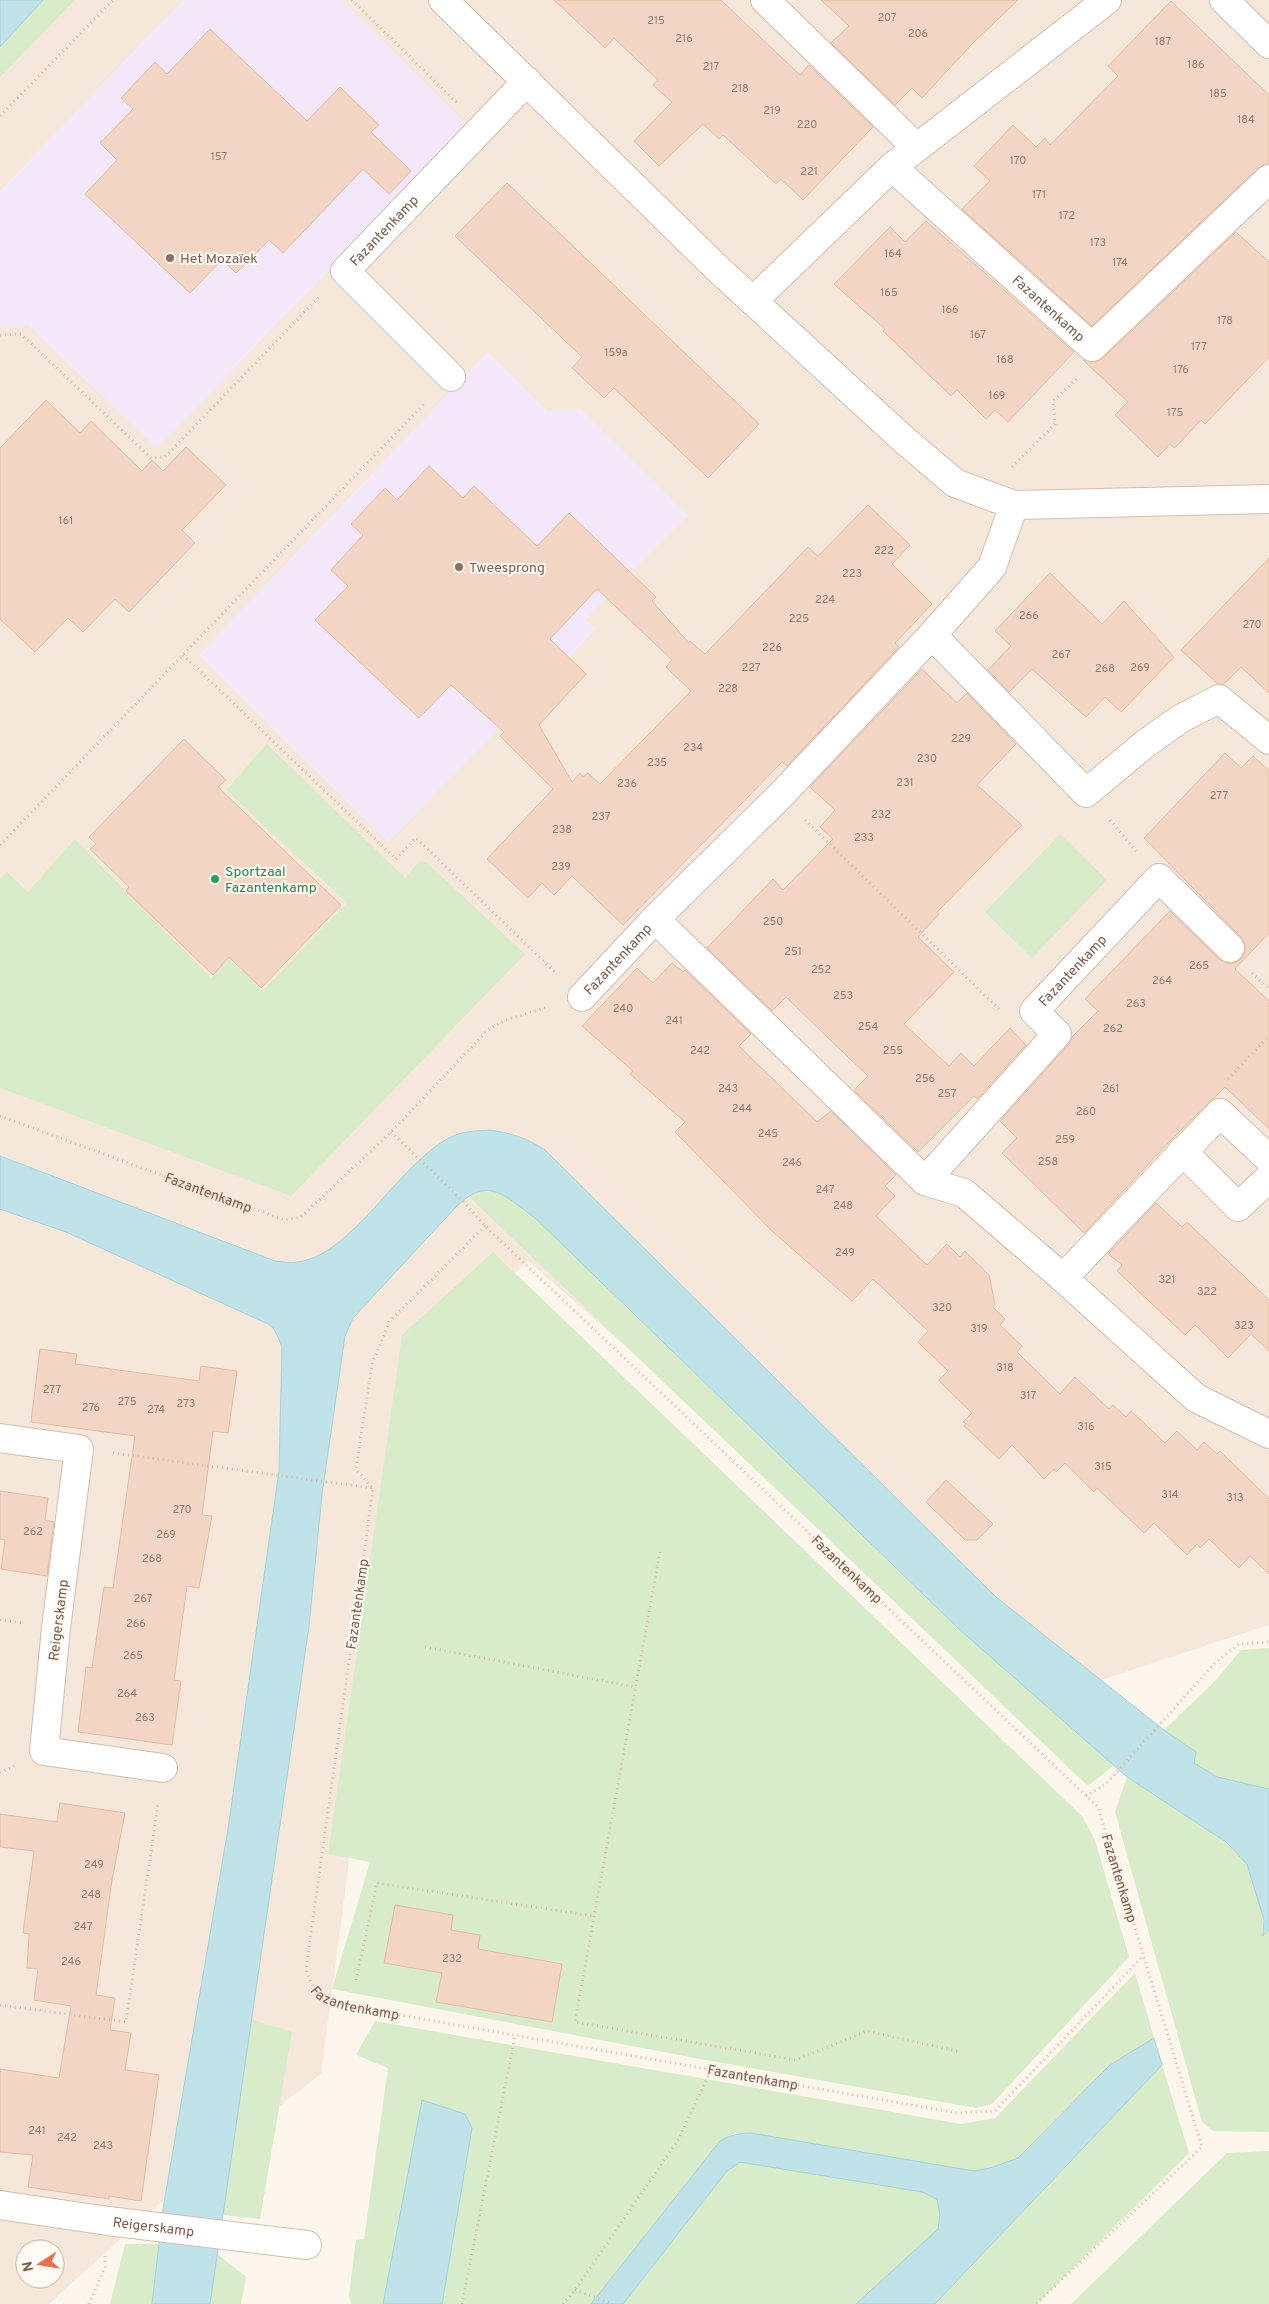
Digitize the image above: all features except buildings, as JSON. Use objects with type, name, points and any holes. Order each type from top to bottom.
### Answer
[{"type":"street","points":[[443,0],[753,302],[902,438],[955,483],[1014,505],[1269,499]]},
{"type":"street","points":[[765,0],[916,147]]},
{"type":"street","points":[[753,302],[892,167],[1107,0]]},
{"type":"street","points":[[1224,0],[1269,44]]},
{"type":"street","name":"Fazantenkamp","points":[[451,377],[345,270],[528,81]]},
{"type":"street","name":"Fazantenkamp","points":[[892,167],[1092,347],[1269,179]]},
{"type":"street","name":"Fazantenkamp","points":[[582,997],[655,919],[780,796],[932,635],[992,567],[1014,505]]},
{"type":"street","points":[[932,635],[1086,793],[1145,744],[1180,718],[1220,699],[1269,740]]},
{"type":"street","name":"Fazantenkamp","points":[[925,1182],[1057,1034],[1034,1011],[1160,878]]},
{"type":"street","points":[[1160,878],[1230,948]]},
{"type":"street","name":"Fazantenkamp","points":[[655,919],[925,1182],[964,1194],[1063,1278],[1196,1398],[1269,1434]]},
{"type":"street","points":[[1063,1278],[1182,1150],[1220,1113],[1269,1159]]},
{"type":"street","points":[[1182,1150],[1238,1207],[1269,1178]]},
{"type":"street","points":[[0,1438],[79,1449]]},
{"type":"street","name":"Reigerskamp","points":[[79,1449],[56,1628],[44,1751],[163,1768]]},
{"type":"street","name":"Reigerskamp","points":[[0,2205],[108,2221],[163,2226],[307,2245]]},
{"type":"path","points":[[0,116],[112,0]]},
{"type":"path","points":[[352,0],[482,128]]},
{"type":"path","points":[[0,335],[20,334],[151,458],[165,457],[345,270]]},
{"type":"path","points":[[1014,505],[1005,474],[1055,424],[1053,401],[1092,365],[1092,347]]},
{"type":"path","points":[[0,845],[451,377]]},
{"type":"path","points":[[183,655],[396,860],[416,838],[582,997]]},
{"type":"path","points":[[1086,793],[1160,878]]},
{"type":"path","points":[[780,796],[1006,1016],[1034,1011]]},
{"type":"path","name":"Fazantenkamp","points":[[0,1116],[284,1220],[302,1217],[391,1132],[488,1030],[503,1021],[582,997]]},
{"type":"path","points":[[1220,1113],[1220,1088],[1269,1036]]},
{"type":"path","name":"Fazantenkamp","points":[[391,1132],[464,1202],[484,1226],[1098,1807],[1202,2147],[1036,2304]]},
{"type":"path","points":[[373,1488],[356,1469],[372,1364],[389,1322],[484,1226]]},
{"type":"path","points":[[79,1449],[325,1480],[373,1488]]},
{"type":"path","name":"Fazantenkamp","points":[[373,1488],[306,1969],[310,1982],[319,1996],[348,2006],[957,2113],[994,2111],[1143,1956]]},
{"type":"path","points":[[660,1552],[575,2022],[796,2060],[867,2031],[962,2052]]},
{"type":"path","points":[[1086,1796],[1107,1783],[1215,1664],[1239,1644],[1269,1642]]},
{"type":"path","points":[[425,1647],[635,1687]]},
{"type":"path","points":[[0,2006],[126,2022],[163,1768]]},
{"type":"path","points":[[356,1980],[376,1883],[593,1916]]},
{"type":"path","points":[[462,2304],[515,2036]]},
{"type":"path","points":[[563,2304],[575,2290],[678,2140],[711,2070]]},
{"type":"path","points":[[89,2304],[105,2267],[108,2221]]},
{"type":"path","points":[[575,2290],[613,2304]]},
{"type":"shaded area","points":[[0,0],[1269,0],[1269,1625],[1034,1702],[528,1261],[414,1369],[321,2074],[202,2165],[49,2304],[0,2304]]},
{"type":"shaded area","name":"Het Mozaïek","points":[[183,0],[341,0],[468,126],[157,448],[28,325],[0,326],[0,191]]},
{"type":"shaded area","name":"Tweesprong","points":[[488,352],[548,411],[580,409],[688,515],[585,620],[596,629],[388,842],[199,655]]},
{"type":"green space","points":[[43,0],[75,0],[0,77],[0,47]]},
{"type":"green space","points":[[267,744],[405,878],[419,861],[426,862],[525,954],[291,1196],[0,1088],[0,879],[7,872],[28,892],[75,839],[211,978],[229,958],[263,991],[347,903],[226,790]]},
{"type":"green space","points":[[1060,834],[1107,880],[1032,958],[985,912]]},
{"type":"green space","points":[[490,1189],[500,1192],[534,1217],[959,1629],[1114,1765],[1088,1786],[468,1196]]},
{"type":"green space","points":[[493,1252],[1082,1816],[1095,1840],[1129,1957],[992,2104],[976,2108],[700,2059],[332,1989],[370,1862],[328,1854],[402,1335]]},
{"type":"green space","points":[[1269,1648],[1269,1789],[1217,1777],[1194,1763],[1164,1730],[1214,1682],[1241,1650]]},
{"type":"green space","points":[[1127,1777],[1228,1845],[1241,1856],[1251,1872],[1259,1899],[1264,1935],[1269,1929],[1269,2132],[1213,2131],[1202,2122],[1115,1812]]},
{"type":"green space","points":[[1135,1973],[1154,2038],[1110,2065],[1018,2158],[990,2168],[974,2171],[751,2133],[735,2133],[720,2141],[591,2304],[442,2304],[472,2128],[422,2100],[383,2304],[351,2304],[349,2295],[356,2240],[364,2239],[388,2068],[356,2055],[375,2021],[961,2124],[995,2118]]},
{"type":"green space","points":[[251,2019],[292,2032],[260,2219],[222,2215]]},
{"type":"green space","points":[[1162,2065],[1189,2153],[1037,2304],[936,2304]]},
{"type":"green space","points":[[1269,2151],[1269,2304],[1071,2304],[1227,2153]]},
{"type":"green space","points":[[740,2162],[922,2192],[937,2199],[940,2215],[938,2229],[856,2304],[623,2304],[727,2171]]},
{"type":"green space","points":[[125,2244],[159,2244],[152,2304],[110,2304]]},
{"type":"green space","points":[[216,2253],[246,2277],[241,2304],[210,2304]]},
{"type":"water","points":[[0,0],[43,0],[0,47]]},
{"type":"water","points":[[490,1130],[519,1137],[545,1150],[996,1597],[1164,1730],[1196,1752],[1194,1763],[1217,1777],[1269,1789],[1269,1929],[1263,1936],[1264,1920],[1247,1864],[1226,1842],[1127,1777],[959,1629],[534,1217],[495,1192],[477,1192],[455,1208],[353,1318],[345,1336],[322,1494],[309,1626],[210,2304],[152,2304],[163,2209],[228,1829],[279,1471],[282,1346],[274,1329],[268,1324],[66,1232],[0,1209],[0,1156],[275,1261],[298,1262],[318,1256],[337,1243],[356,1227],[411,1168],[430,1151],[454,1136],[474,1131]]},
{"type":"water","points":[[1154,2038],[1162,2065],[935,2304],[856,2304],[938,2229],[940,2215],[937,2199],[922,2192],[740,2162],[727,2171],[623,2304],[591,2304],[720,2141],[724,2139],[743,2133],[751,2133],[974,2171],[990,2168],[1018,2158],[1110,2065]]},
{"type":"water","points":[[422,2100],[465,2114],[472,2128],[442,2304],[383,2304]]},
{"type":"place","name":"Het Mozaïek","points":[[170,258]]},
{"type":"place","name":"Tweesprong","points":[[459,567]]},
{"type":"place","name":"Sportzaal Fazantenkamp","points":[[215,879]]}]
